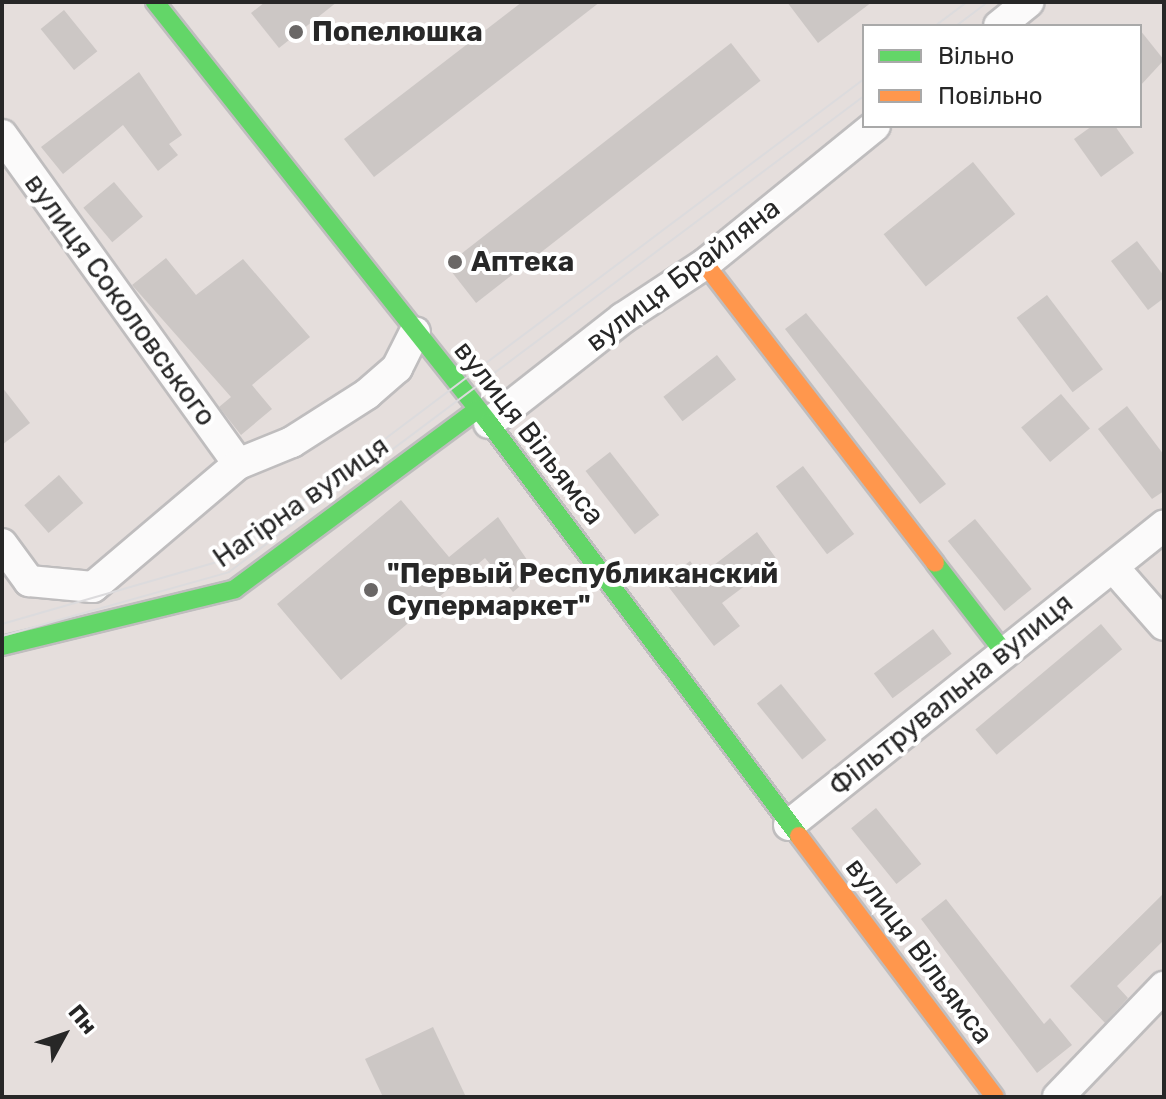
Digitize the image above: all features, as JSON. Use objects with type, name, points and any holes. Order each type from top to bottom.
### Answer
[{"type":"street","name":"вулиця Вільямса","points":[[155,2],[483,416],[995,1097]]},
{"type":"street","points":[[1002,24],[1029,2]]},
{"type":"street","name":"вулиця Брайляна","points":[[483,416],[705,264],[873,128]]},
{"type":"street","name":"вулиця Соколовського","points":[[2,135],[238,464]]},
{"type":"street","points":[[705,264],[1003,651]]},
{"type":"street","points":[[2,544],[29,581],[93,587],[238,464],[292,442],[367,394],[397,368],[415,332]]},
{"type":"street","name":"Нагірна вулиця","points":[[2,646],[235,589],[483,416]]},
{"type":"street","name":"Фільтрувальна вулиця","points":[[789,825],[1003,651],[1164,526]]},
{"type":"street","points":[[1113,567],[1164,625]]},
{"type":"street","points":[[1058,1097],[1164,987]]},
{"type":"building","points":[[265,2],[337,2],[279,48],[251,13]]},
{"type":"building","points":[[522,2],[600,2],[374,177],[344,139]]},
{"type":"building","points":[[787,2],[872,2],[818,43]]},
{"type":"building","points":[[64,10],[97,51],[74,70],[41,29]]},
{"type":"building","points":[[1142,32],[1164,60],[1142,84]]},
{"type":"building","points":[[731,43],[761,81],[476,303],[447,265]]},
{"type":"building","points":[[139,72],[182,135],[169,144],[178,155],[158,171],[123,125],[63,174],[41,147]]},
{"type":"building","points":[[1089,128],[1116,128],[1134,153],[1101,177],[1074,139]]},
{"type":"building","points":[[973,162],[1015,214],[926,286],[884,234]]},
{"type":"building","points":[[114,182],[143,216],[112,242],[83,208]]},
{"type":"building","points":[[1137,241],[1164,276],[1164,298],[1148,310],[1111,261]]},
{"type":"building","points":[[166,258],[196,295],[243,259],[310,337],[252,385],[272,409],[241,435],[219,407],[231,397],[132,285]]},
{"type":"building","points":[[1047,295],[1103,369],[1073,392],[1017,318]]},
{"type":"building","points":[[806,313],[946,484],[920,504],[785,329]]},
{"type":"building","points":[[717,355],[736,379],[683,421],[663,397]]},
{"type":"building","points":[[2,387],[30,423],[2,445]]},
{"type":"building","points":[[1061,394],[1090,428],[1050,462],[1021,427]]},
{"type":"building","points":[[1127,406],[1164,455],[1164,491],[1152,499],[1098,429]]},
{"type":"building","points":[[610,452],[659,515],[635,534],[586,471]]},
{"type":"building","points":[[803,466],[854,534],[827,554],[776,486]]},
{"type":"building","points":[[59,475],[83,503],[49,533],[24,505]]},
{"type":"building","name":"\"Первый Республиканский Супермаркет\"","points":[[401,500],[449,557],[498,517],[536,573],[513,592],[485,558],[341,680],[277,604]]},
{"type":"building","points":[[975,519],[1032,589],[1004,611],[948,541]]},
{"type":"building","points":[[757,532],[778,561],[722,603],[740,626],[714,646],[664,581],[690,561],[701,575]]},
{"type":"building","points":[[1101,624],[1122,649],[997,755],[975,729]]},
{"type":"building","points":[[933,629],[952,654],[893,698],[874,674]]},
{"type":"building","points":[[781,684],[826,740],[802,759],[757,704]]},
{"type":"building","points":[[876,808],[921,864],[896,884],[851,828]]},
{"type":"building","points":[[1164,893],[1164,940],[1117,986],[1128,998],[1105,1023],[1070,986]]},
{"type":"building","points":[[946,899],[1044,1024],[1050,1018],[1072,1045],[1037,1073],[921,919]]},
{"type":"building","points":[[433,1027],[466,1097],[383,1097],[365,1059]]},
{"type":"tram line","points":[[938,24],[967,2]]},
{"type":"tram line","points":[[959,24],[988,2]]},
{"type":"tram line","points":[[2,624],[224,560],[862,81]]},
{"type":"tram line","points":[[2,636],[229,572],[862,97]]},
{"type":"traffic: fast","points":[[155,2],[489,423],[799,836]]},
{"type":"traffic: fast","points":[[2,646],[235,589],[478,409]]},
{"type":"traffic: fast","points":[[935,563],[1003,651]]},
{"type":"traffic: slow","points":[[705,264],[935,563]]},
{"type":"traffic: slow","points":[[799,836],[995,1097]]},
{"type":"place","name":"Попелюшка","points":[[296,32]]},
{"type":"place","name":"Аптека","points":[[455,262]]},
{"type":"place","name":"\"Первый Республиканский Супермаркет\"","points":[[371,590]]}]
